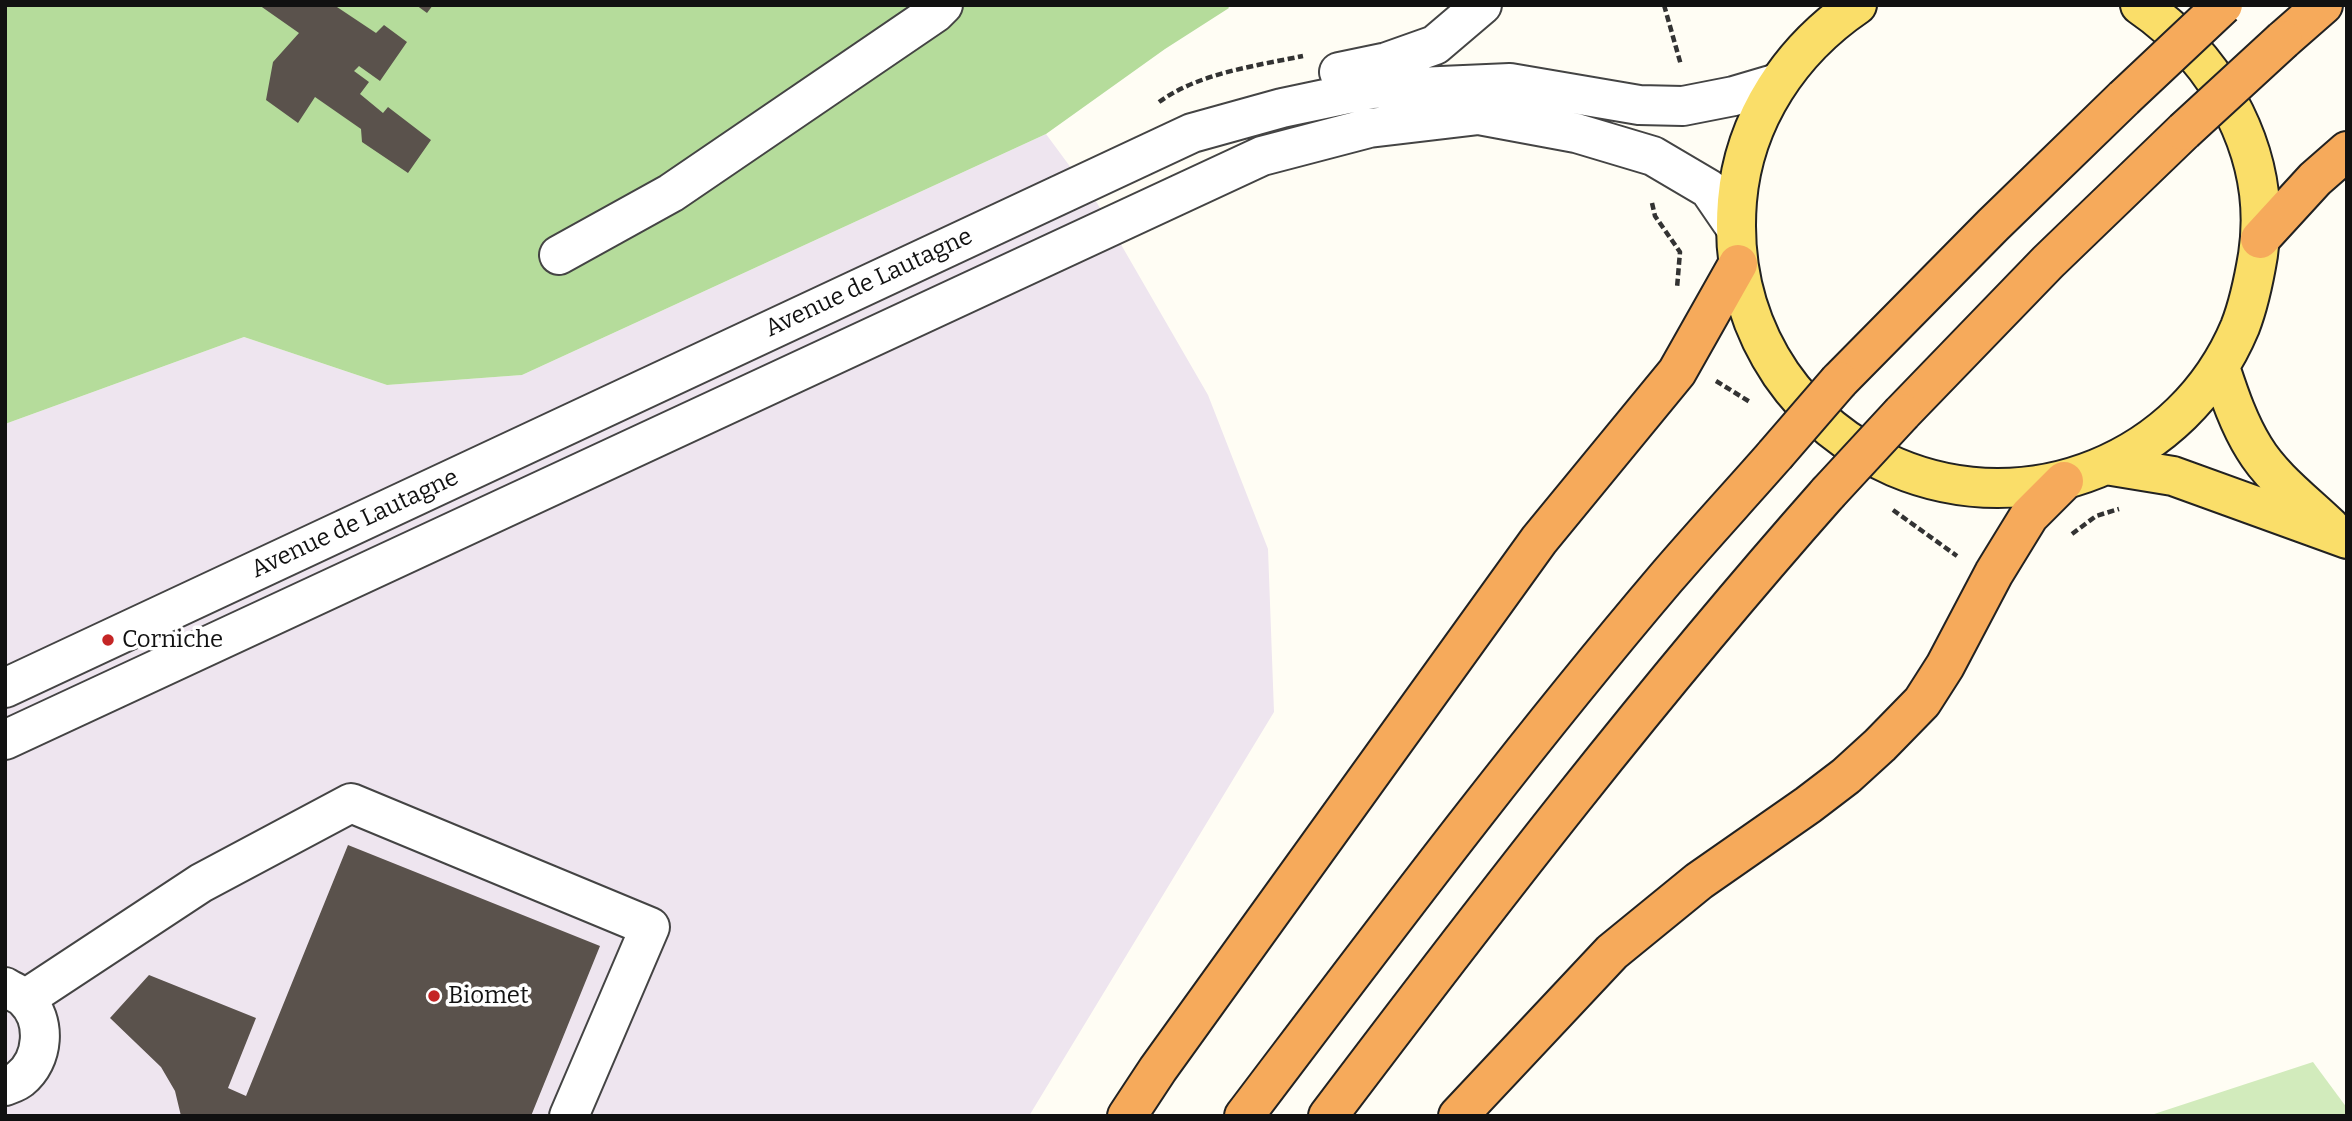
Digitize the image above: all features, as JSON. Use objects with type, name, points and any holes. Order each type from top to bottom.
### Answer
[{"type":"highway","points":[[1244,1116],[1419,885],[1555,713],[1667,578],[1839,381],[1993,225],[2223,5]]},
{"type":"highway","points":[[1328,1116],[1597,766],[1717,619],[1828,493],[2048,261],[2184,131],[2323,5]]},
{"type":"highway","points":[[2260,239],[2315,179],[2347,151]]},
{"type":"highway","points":[[1127,1116],[1158,1069],[1539,540],[1677,372],[1736,246]]},
{"type":"highway","points":[[1458,1116],[1612,952],[1699,881],[1808,805],[1880,745],[1912,698],[1951,624],[1978,564],[2006,518],[2048,484]]},
{"type":"main road","points":[[1857,5],[1814,21],[1763,109],[1748,147],[1738,187],[1736,246],[1745,297],[1771,360],[1805,405],[1838,435],[1875,458],[1916,476],[1958,486],[1996,489],[2048,484],[2106,465],[2140,447],[2170,424],[2220,367],[2244,316],[2254,284],[2260,239],[2259,198],[2252,157],[2238,118],[2218,82],[2193,49],[2162,20],[2140,5]]},
{"type":"main road","points":[[2220,367],[2232,405],[2255,450],[2267,466],[2343,537]]},
{"type":"main road","points":[[2106,465],[2173,476],[2343,537]]},
{"type":"street","points":[[559,256],[671,193],[943,5]]},
{"type":"street","points":[[1192,133],[1222,106],[1273,86],[1387,62],[1435,45],[1482,5]]},
{"type":"street","name":"Avenue de Lautagne","points":[[5,688],[1192,133],[1282,108],[1372,89],[1510,83],[1639,105],[1682,106],[1734,96],[1778,83]]},
{"type":"street","name":"Avenue de Lautagne","points":[[5,740],[1262,156],[1369,128],[1479,115],[1576,133],[1653,156],[1709,189],[1736,246]]},
{"type":"street","points":[[5,1086],[20,1079],[34,1062],[41,1040],[37,1017],[15,993],[201,883],[351,803],[650,926],[569,1116]]},
{"type":"shaded area","points":[[1046,134],[1097,203],[1208,395],[1268,549],[1274,712],[1029,1116],[5,1116],[5,424],[244,337],[387,385],[522,375]]},
{"type":"green space","points":[[5,5],[1227,5],[1229,8],[1165,49],[1046,134],[522,375],[387,385],[244,337],[5,424]]},
{"type":"green space","points":[[2313,1062],[2347,1108],[2347,1116],[2148,1116]]},
{"type":"building","points":[[259,5],[334,5],[376,33],[384,25],[407,42],[380,81],[359,66],[354,71],[369,82],[360,94],[383,113],[388,107],[431,140],[408,173],[362,142],[361,129],[315,97],[298,123],[266,100],[273,62],[299,33]]},
{"type":"building","points":[[416,5],[433,5],[427,13]]},
{"type":"building","name":"Biomet","points":[[348,845],[600,946],[531,1116],[181,1116],[175,1091],[161,1067],[110,1018],[149,975],[256,1018],[228,1088],[246,1096]]},
{"type":"place","name":"Corniche","points":[[108,640]]},
{"type":"place","name":"Biomet","points":[[434,996]]}]
